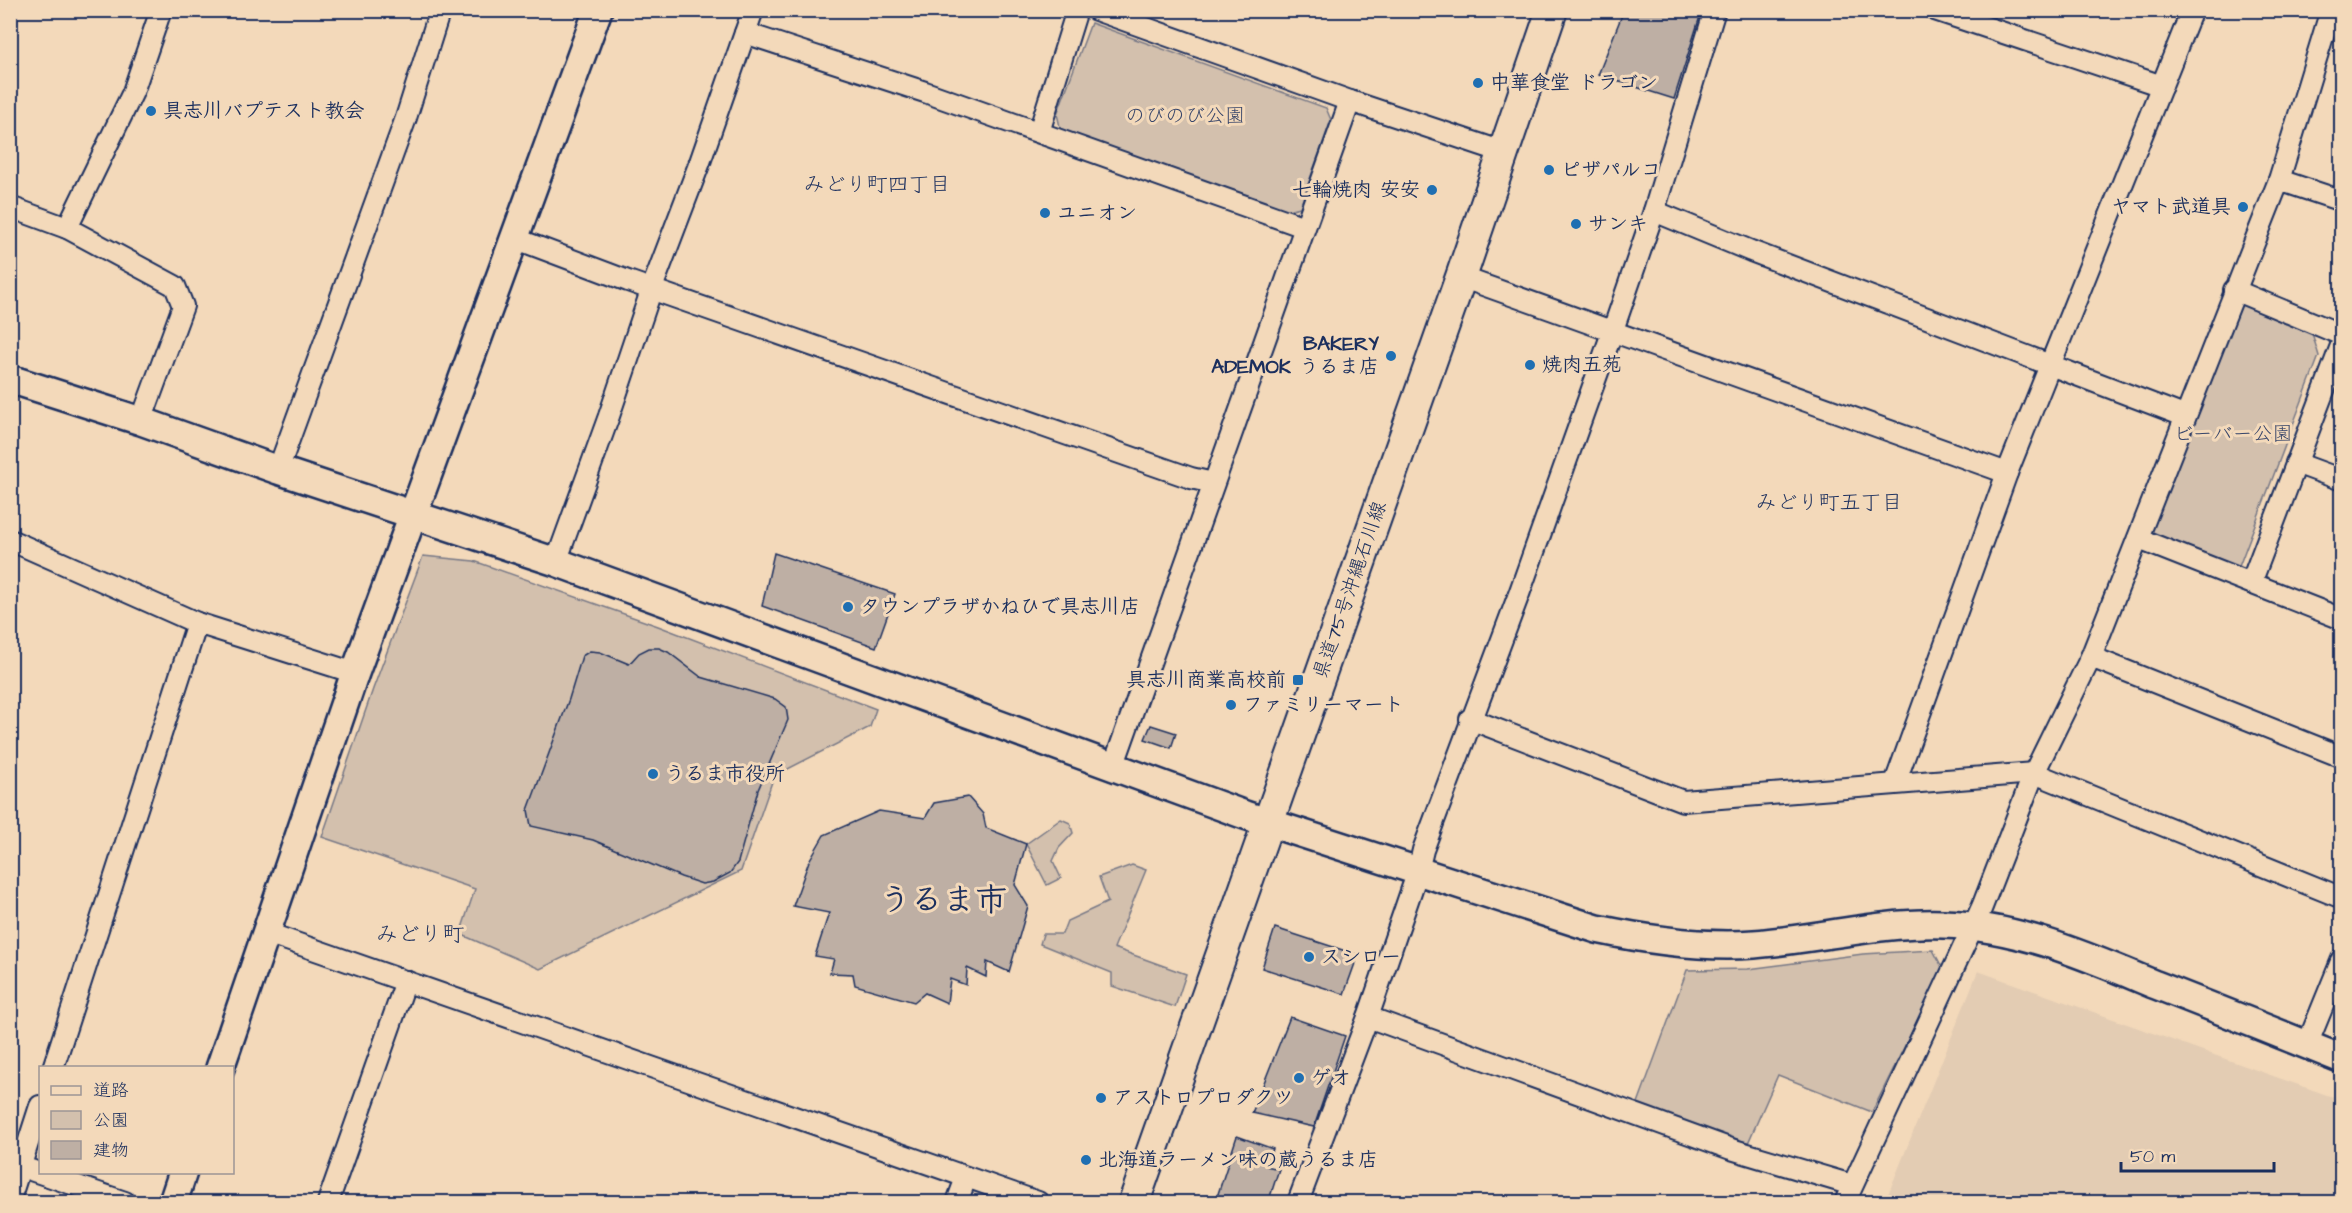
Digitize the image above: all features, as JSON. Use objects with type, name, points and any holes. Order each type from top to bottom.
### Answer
[{"type":"main road","name":"県道75号沖縄石川線","points":[[1134,1203],[1461,277],[1552,10]]},
{"type":"street","points":[[67,228],[133,92],[160,10]]},
{"type":"street","points":[[278,470],[406,118],[440,10]]},
{"type":"street","points":[[221,1066],[355,673],[598,10]]},
{"type":"street","points":[[556,562],[753,10]]},
{"type":"street","points":[[1039,132],[1077,10]]},
{"type":"street","points":[[1096,10],[1350,101],[1503,152]]},
{"type":"street","points":[[1298,1203],[1368,1017],[1418,871],[1423,850],[1470,719],[1519,594],[1613,330],[1654,211],[1715,10]]},
{"type":"street","points":[[1935,10],[2162,86]]},
{"type":"street","points":[[1895,783],[2007,473],[2192,10]]},
{"type":"street","points":[[1368,1017],[1848,1194],[1972,927],[2034,773],[2091,657],[2139,539],[2184,416],[2279,180],[2331,10]]},
{"type":"street","points":[[745,33],[925,92],[1304,227]]},
{"type":"street","points":[[1113,767],[1350,101]]},
{"type":"street","points":[[2279,180],[2342,201]]},
{"type":"street","points":[[10,207],[67,228],[175,286],[183,306],[141,421]]},
{"type":"street","points":[[1654,211],[1750,251],[2184,416]]},
{"type":"street","points":[[514,238],[1168,470],[1213,483]]},
{"type":"street","points":[[1461,277],[2007,473]]},
{"type":"street","points":[[2234,290],[2342,335]]},
{"type":"street","points":[[2251,583],[2342,343]]},
{"type":"street","points":[[10,380],[141,421],[278,470],[556,562],[1269,822],[1597,929],[1687,944],[1753,944],[1869,927],[1905,925],[1944,924],[2020,935],[2074,951],[2342,1059]]},
{"type":"street","points":[[2296,463],[2342,480]]},
{"type":"street","points":[[2139,539],[2342,619]]},
{"type":"street","points":[[10,540],[197,623],[355,673]]},
{"type":"street","points":[[54,1066],[197,623]]},
{"type":"street","points":[[2091,657],[2342,757]]},
{"type":"street","points":[[1470,719],[1683,801],[2034,773],[2342,898]]},
{"type":"street","points":[[267,933],[1038,1203]]},
{"type":"street","points":[[2307,1045],[2342,959]]},
{"type":"street","points":[[328,1203],[406,981]]},
{"type":"street","points":[[10,1198],[16,1165],[39,1108]]},
{"type":"street","points":[[16,1165],[39,1173]]},
{"type":"street","points":[[42,1174],[125,1203]]},
{"type":"street","points":[[173,1203],[183,1174]]},
{"type":"street","points":[[957,1203],[966,1178]]},
{"type":"shaded area","points":[[1978,971],[2341,1100],[2341,1202],[1885,1202]]},
{"type":"green space","name":"のびのび公園","points":[[1091,23],[1326,108],[1331,120],[1300,207],[1284,211],[1061,131],[1057,114]]},
{"type":"green space","name":"ビーバー公園","points":[[2230,300],[2312,333],[2319,356],[2235,577],[2139,539]]},
{"type":"green space","points":[[423,556],[474,561],[658,626],[876,709],[870,727],[774,776],[741,871],[540,969],[460,934],[475,889],[322,837],[373,689]]},
{"type":"green space","points":[[1061,819],[1070,823],[1073,833],[1059,848],[1053,861],[1061,878],[1047,885],[1026,844]]},
{"type":"green space","points":[[1132,865],[1146,870],[1114,948],[1186,974],[1175,1007],[1112,986],[1112,973],[1040,944],[1043,934],[1062,934],[1067,921],[1108,902],[1099,877]]},
{"type":"green space","points":[[1933,950],[1943,969],[1872,1112],[1778,1075],[1748,1143],[1638,1103],[1687,970],[1748,969],[1863,954]]},
{"type":"building","points":[[1624,10],[1702,10],[1674,99],[1598,75]]},
{"type":"building","points":[[774,553],[895,594],[876,647],[762,606]]},
{"type":"building","name":"うるま市役所","points":[[649,648],[659,648],[668,652],[701,677],[775,699],[786,707],[788,720],[758,790],[738,862],[730,873],[713,882],[702,884],[593,840],[531,826],[528,810],[569,699],[582,656],[590,651],[600,652],[629,664],[639,653]]},
{"type":"building","points":[[1151,725],[1176,733],[1171,748],[1145,739]]},
{"type":"building","points":[[968,797],[983,814],[986,828],[1026,844],[1015,885],[1028,906],[1009,972],[987,962],[986,977],[967,968],[966,985],[950,979],[947,1003],[925,993],[914,1002],[855,985],[853,974],[830,973],[834,959],[815,956],[829,913],[793,906],[809,861],[824,835],[879,811],[925,818],[934,803]]},
{"type":"building","points":[[1275,928],[1358,955],[1344,994],[1262,968]]},
{"type":"building","points":[[1290,1017],[1345,1036],[1314,1127],[1252,1113]]},
{"type":"building","points":[[1237,1136],[1273,1149],[1266,1166],[1279,1169],[1268,1203],[1215,1203]]},
{"type":"place","name":"中華食堂 ドラゴン","points":[[1478,83]]},
{"type":"place","name":"具志川バプテスト教会","points":[[151,111]]},
{"type":"place","name":"ピザパルコ","points":[[1549,170]]},
{"type":"place","name":"七輪焼肉 安安","points":[[1432,190]]},
{"type":"place","name":"ヤマト武道具","points":[[2243,207]]},
{"type":"place","name":"ユニオン","points":[[1045,213]]},
{"type":"place","name":"サンキ","points":[[1576,224]]},
{"type":"place","name":"BAKERY ADEMOK うるま店","points":[[1391,356]]},
{"type":"place","name":"焼肉五苑","points":[[1530,365]]},
{"type":"place","name":"タウンプラザかねひで具志川店","points":[[848,607]]},
{"type":"place","name":"具志川商業高校前","points":[[1298,680]]},
{"type":"place","name":"ファミリーマート","points":[[1231,705]]},
{"type":"place","name":"うるま市役所","points":[[653,774]]},
{"type":"place","name":"スシロー","points":[[1309,957]]},
{"type":"place","name":"ゲオ","points":[[1299,1078]]},
{"type":"place","name":"アストロプロダクツ","points":[[1101,1098]]},
{"type":"place","name":"北海道ラーメン味の蔵うるま店","points":[[1086,1160]]},
{"type":"district","name":"みどり町四丁目","points":[[877,184]]},
{"type":"district","name":"みどり町五丁目","points":[[1829,502]]},
{"type":"district","name":"うるま市","points":[[943,900]]},
{"type":"district","name":"みどり町","points":[[420,934]]}]
